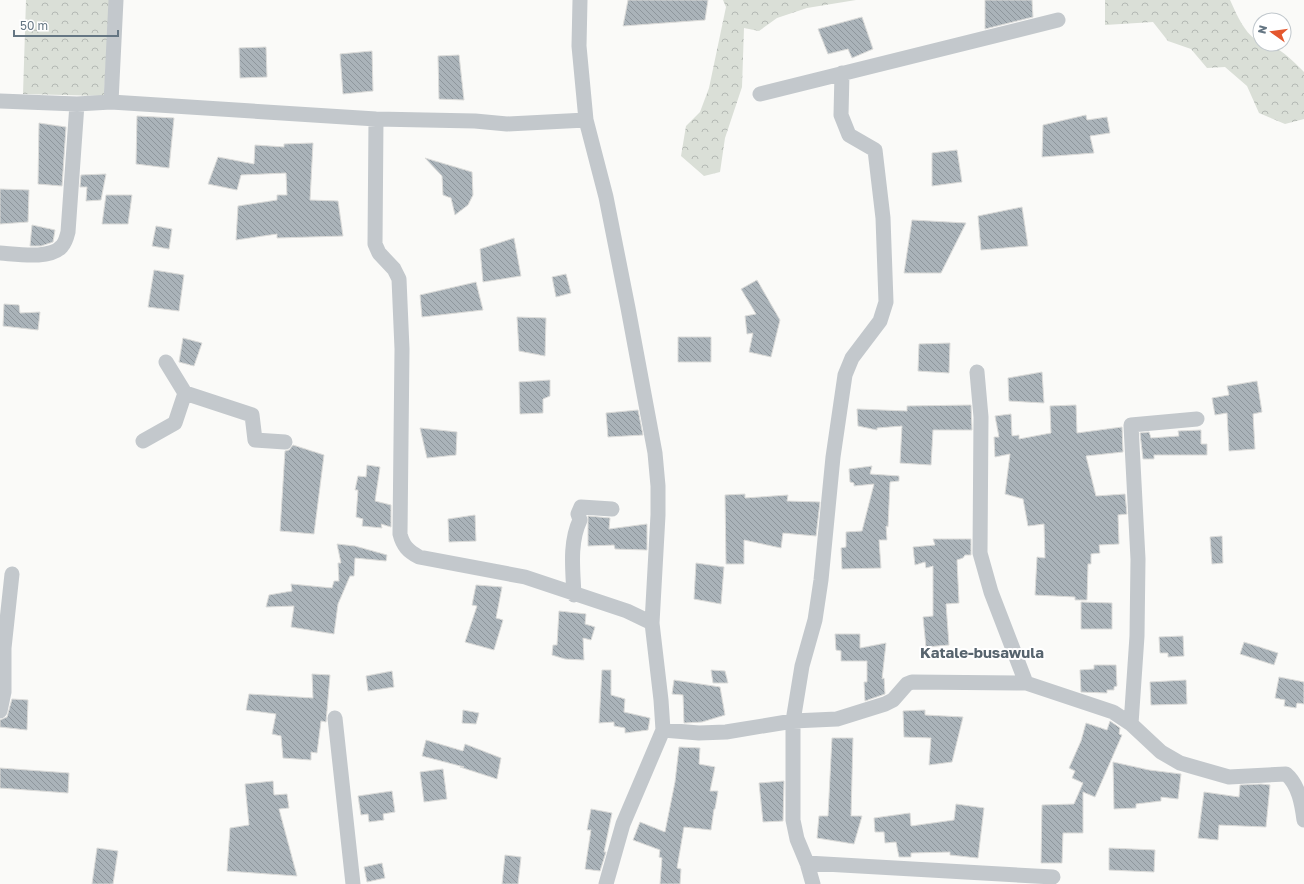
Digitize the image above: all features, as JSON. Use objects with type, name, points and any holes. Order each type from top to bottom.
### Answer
[{"type":"street","points":[[111,102],[116,0]]},
{"type":"street","points":[[580,0],[579,46],[586,120],[606,197],[655,453],[658,515],[652,623],[662,700],[663,730],[624,824],[606,884]]},
{"type":"street","points":[[760,94],[1058,20]]},
{"type":"street","points":[[813,884],[807,862],[797,839],[793,820],[793,720],[802,666],[814,620],[821,580],[833,457],[845,375],[852,358],[880,321],[886,302],[883,218],[875,150],[849,135],[841,115],[842,73]]},
{"type":"street","points":[[0,101],[77,104],[111,102],[376,119],[475,121],[507,124],[586,120]]},
{"type":"street","points":[[0,253],[31,255],[50,253],[62,247],[68,232],[77,104]]},
{"type":"street","points":[[376,119],[375,244],[379,253],[394,268],[399,279],[400,290],[402,349],[400,534],[402,544],[409,552],[419,557],[525,577],[627,612],[652,623]]},
{"type":"street","points":[[166,362],[185,393],[252,416],[254,440],[285,442]]},
{"type":"street","points":[[977,372],[981,417],[980,553],[991,592],[1026,683]]},
{"type":"street","points":[[143,441],[175,423],[185,393]]},
{"type":"street","points":[[1131,724],[1137,636],[1138,559],[1131,425],[1197,419]]},
{"type":"street","points":[[574,595],[572,559],[575,530],[580,520],[578,514],[581,507],[612,509]]},
{"type":"street","points":[[0,711],[4,692],[4,648],[12,574]]},
{"type":"street","points":[[663,730],[699,733],[726,732],[793,720],[837,719],[879,707],[893,700],[907,684],[912,682],[1026,683],[1113,712],[1131,724],[1161,752],[1180,763],[1229,777],[1286,774],[1295,784],[1302,805],[1304,820]]},
{"type":"street","points":[[335,718],[353,884]]},
{"type":"street","points":[[807,862],[1053,877]]},
{"type":"green space","points":[[26,0],[110,0],[104,96],[23,94]]},
{"type":"green space","points":[[723,0],[856,0],[807,8],[777,18],[759,31],[744,28],[742,87],[725,138],[720,172],[704,176],[681,156],[686,126],[700,112],[709,88],[726,7]]},
{"type":"green space","points":[[1105,0],[1230,0],[1242,24],[1252,37],[1252,52],[1282,52],[1304,72],[1304,119],[1285,124],[1259,113],[1247,86],[1225,67],[1207,68],[1191,49],[1168,41],[1153,22],[1105,25]]},
{"type":"building","points":[[628,0],[708,0],[705,20],[623,26]]},
{"type":"building","points":[[985,0],[1032,0],[1033,17],[985,29]]},
{"type":"building","points":[[862,17],[873,49],[852,58],[848,49],[828,54],[818,29]]},
{"type":"building","points":[[266,47],[267,77],[240,78],[239,48]]},
{"type":"building","points":[[372,51],[373,91],[343,94],[340,54]]},
{"type":"building","points":[[459,55],[464,100],[439,99],[438,56]]},
{"type":"building","points":[[1086,115],[1087,120],[1107,117],[1110,133],[1090,136],[1094,153],[1042,157],[1043,125]]},
{"type":"building","points":[[137,116],[174,118],[169,168],[136,164]]},
{"type":"building","points":[[39,123],[66,127],[62,186],[38,184]]},
{"type":"building","points":[[313,143],[310,200],[338,201],[343,236],[277,238],[277,234],[236,240],[238,206],[277,200],[277,195],[287,195],[286,173],[241,175],[237,190],[208,184],[218,157],[254,164],[255,145],[284,147],[284,144]]},
{"type":"building","points":[[957,150],[962,182],[932,186],[932,153]]},
{"type":"building","points":[[425,158],[472,172],[473,195],[468,205],[455,215],[451,198],[443,195],[442,176]]},
{"type":"building","points":[[106,174],[101,200],[86,201],[87,187],[80,187],[81,175]]},
{"type":"building","points":[[0,189],[29,190],[28,222],[0,224]]},
{"type":"building","points":[[106,195],[132,195],[128,224],[102,224]]},
{"type":"building","points":[[1022,207],[1028,246],[981,250],[978,216]]},
{"type":"building","points":[[912,220],[966,223],[941,273],[904,273]]},
{"type":"building","points":[[32,225],[55,230],[53,242],[41,246],[30,246]]},
{"type":"building","points":[[156,226],[172,229],[169,249],[152,246]]},
{"type":"building","points":[[514,238],[521,276],[483,282],[480,249]]},
{"type":"building","points":[[154,270],[184,275],[179,311],[148,307]]},
{"type":"building","points":[[566,274],[571,293],[556,297],[552,277]]},
{"type":"building","points":[[757,280],[780,320],[771,357],[749,352],[753,333],[747,334],[745,316],[756,314],[741,289]]},
{"type":"building","points":[[476,282],[483,310],[422,317],[420,295]]},
{"type":"building","points":[[4,304],[19,305],[20,313],[40,312],[38,330],[3,326]]},
{"type":"building","points":[[517,317],[546,318],[545,356],[519,351]]},
{"type":"building","points":[[678,337],[711,337],[711,362],[678,362]]},
{"type":"building","points":[[183,338],[202,343],[194,366],[179,362]]},
{"type":"building","points":[[950,343],[949,373],[918,371],[919,344]]},
{"type":"building","points":[[1042,372],[1044,403],[1009,401],[1008,378]]},
{"type":"building","points":[[550,380],[550,396],[543,399],[543,413],[520,414],[519,382]]},
{"type":"building","points":[[1257,381],[1262,412],[1253,414],[1255,449],[1229,451],[1227,413],[1215,415],[1212,398],[1229,395],[1227,386]]},
{"type":"building","points":[[971,405],[972,430],[933,430],[931,465],[900,463],[902,426],[877,428],[877,430],[858,426],[857,409],[907,411],[907,406]]},
{"type":"building","points":[[1076,405],[1077,433],[1122,427],[1123,452],[1086,456],[1096,496],[1125,494],[1127,514],[1118,515],[1119,544],[1099,545],[1100,553],[1091,554],[1091,564],[1088,564],[1087,600],[1075,600],[1075,597],[1035,595],[1037,557],[1045,558],[1044,524],[1028,526],[1023,499],[1005,494],[1010,454],[995,457],[994,437],[999,437],[995,416],[1011,414],[1012,436],[1019,435],[1019,439],[1051,433],[1050,406]]},
{"type":"building","points":[[638,410],[643,435],[608,437],[606,413]]},
{"type":"building","points":[[420,428],[457,432],[456,455],[427,458]]},
{"type":"building","points":[[1201,430],[1201,444],[1207,444],[1207,455],[1154,455],[1154,459],[1143,459],[1140,433],[1149,432],[1151,438],[1179,436],[1178,431]]},
{"type":"building","points":[[293,445],[324,455],[314,534],[280,531],[285,451],[289,450]]},
{"type":"building","points":[[367,465],[380,467],[375,501],[391,505],[391,527],[381,524],[382,528],[362,526],[363,519],[356,517],[358,490],[355,490],[358,476],[366,477]]},
{"type":"building","points":[[872,466],[870,474],[899,476],[899,481],[890,482],[888,527],[886,526],[887,540],[879,540],[881,568],[842,569],[841,548],[846,547],[846,532],[862,531],[874,484],[854,486],[854,483],[850,482],[849,469]]},
{"type":"building","points":[[745,494],[745,498],[788,495],[787,501],[820,502],[816,536],[783,533],[781,548],[744,540],[744,564],[726,564],[725,495]]},
{"type":"building","points":[[475,515],[476,541],[449,542],[448,519]]},
{"type":"building","points":[[588,516],[610,518],[609,529],[647,524],[647,550],[615,549],[614,545],[588,546]]},
{"type":"building","points":[[1222,536],[1223,563],[1212,564],[1210,537]]},
{"type":"building","points":[[933,539],[971,539],[971,555],[965,555],[963,558],[957,560],[959,603],[946,604],[949,645],[926,647],[923,617],[933,616],[933,566],[926,568],[925,562],[915,565],[913,547],[935,545]]},
{"type":"building","points":[[337,544],[355,546],[387,555],[386,561],[355,558],[354,576],[350,576],[338,604],[334,634],[291,627],[294,606],[266,607],[269,595],[292,591],[291,584],[332,588],[334,581],[339,581],[338,563],[341,563]]},
{"type":"building","points":[[696,563],[724,567],[721,604],[694,599]]},
{"type":"building","points":[[476,585],[502,587],[496,618],[503,620],[494,650],[465,642],[477,606],[472,605]]},
{"type":"building","points":[[1081,602],[1112,603],[1112,629],[1081,629]]},
{"type":"building","points":[[559,611],[586,614],[585,624],[595,627],[591,640],[583,638],[584,660],[565,659],[552,655],[553,645],[557,645]]},
{"type":"building","points":[[835,634],[860,634],[860,648],[886,643],[882,679],[884,678],[885,694],[865,701],[864,682],[867,682],[867,661],[841,661],[841,651],[836,650]]},
{"type":"building","points":[[1183,636],[1184,656],[1168,657],[1168,653],[1160,653],[1159,637]]},
{"type":"building","points":[[1244,642],[1278,653],[1274,665],[1240,654]]},
{"type":"building","points":[[1094,665],[1116,665],[1117,686],[1114,687],[1114,690],[1107,690],[1107,693],[1081,692],[1080,670],[1094,669]]},
{"type":"building","points":[[602,670],[611,670],[611,695],[625,699],[624,712],[650,718],[648,730],[625,733],[625,728],[614,726],[614,722],[599,723]]},
{"type":"building","points":[[711,670],[725,671],[728,683],[713,683]]},
{"type":"building","points":[[392,671],[394,687],[368,691],[366,676]]},
{"type":"building","points":[[312,674],[330,675],[326,722],[321,721],[317,753],[311,752],[311,760],[283,758],[281,736],[272,734],[276,714],[246,710],[249,694],[313,698]]},
{"type":"building","points":[[1279,677],[1304,682],[1304,704],[1297,703],[1296,708],[1284,706],[1285,700],[1275,698]]},
{"type":"building","points":[[674,680],[720,687],[725,715],[702,722],[684,723],[683,695],[672,694]]},
{"type":"building","points":[[1186,680],[1187,704],[1151,705],[1150,682]]},
{"type":"building","points":[[12,699],[28,700],[27,730],[0,727],[0,720],[7,717]]},
{"type":"building","points":[[463,710],[479,713],[476,724],[462,723]]},
{"type":"building","points":[[925,710],[925,715],[963,717],[952,762],[929,765],[931,738],[904,737],[903,711]]},
{"type":"building","points":[[1110,721],[1120,728],[1119,734],[1122,735],[1095,797],[1083,792],[1083,833],[1063,833],[1062,863],[1041,863],[1042,805],[1074,804],[1083,783],[1072,778],[1075,771],[1069,768],[1081,741],[1086,723],[1107,730]]},
{"type":"building","points":[[832,738],[853,738],[851,816],[862,816],[854,844],[817,838],[819,816],[828,816]]},
{"type":"building","points":[[426,740],[463,751],[465,744],[501,758],[497,779],[460,767],[464,767],[422,756]]},
{"type":"building","points":[[679,747],[700,748],[699,764],[715,767],[710,791],[718,791],[711,830],[684,827],[677,868],[681,869],[680,884],[660,884],[662,858],[659,857],[660,850],[633,840],[640,822],[665,832],[675,782]]},
{"type":"building","points":[[1113,762],[1149,770],[1181,774],[1178,799],[1161,797],[1161,801],[1136,804],[1136,808],[1114,809]]},
{"type":"building","points":[[0,768],[69,773],[68,793],[0,788]]},
{"type":"building","points":[[443,769],[447,799],[424,802],[420,772]]},
{"type":"building","points":[[273,781],[274,795],[287,794],[289,808],[279,809],[297,876],[227,871],[230,828],[249,825],[245,784]]},
{"type":"building","points":[[784,781],[783,821],[763,822],[759,783]]},
{"type":"building","points":[[1240,785],[1270,785],[1266,827],[1219,825],[1218,840],[1198,838],[1204,792],[1239,797]]},
{"type":"building","points":[[392,791],[395,812],[383,814],[384,820],[369,822],[368,814],[361,815],[358,796]]},
{"type":"building","points":[[956,804],[984,808],[978,858],[950,855],[950,852],[911,853],[911,857],[899,857],[896,842],[885,843],[884,832],[875,832],[874,818],[910,813],[911,826],[954,820]]},
{"type":"building","points":[[591,809],[612,813],[604,852],[606,852],[600,871],[585,869],[591,830],[587,830]]},
{"type":"building","points":[[97,848],[118,851],[113,884],[92,884]]},
{"type":"building","points":[[1109,848],[1155,850],[1154,872],[1109,870]]},
{"type":"building","points":[[505,855],[521,857],[518,884],[502,884]]},
{"type":"building","points":[[382,863],[385,878],[367,882],[364,867]]},
{"type":"district","name":"Katale-busawula","points":[[982,652]]}]
